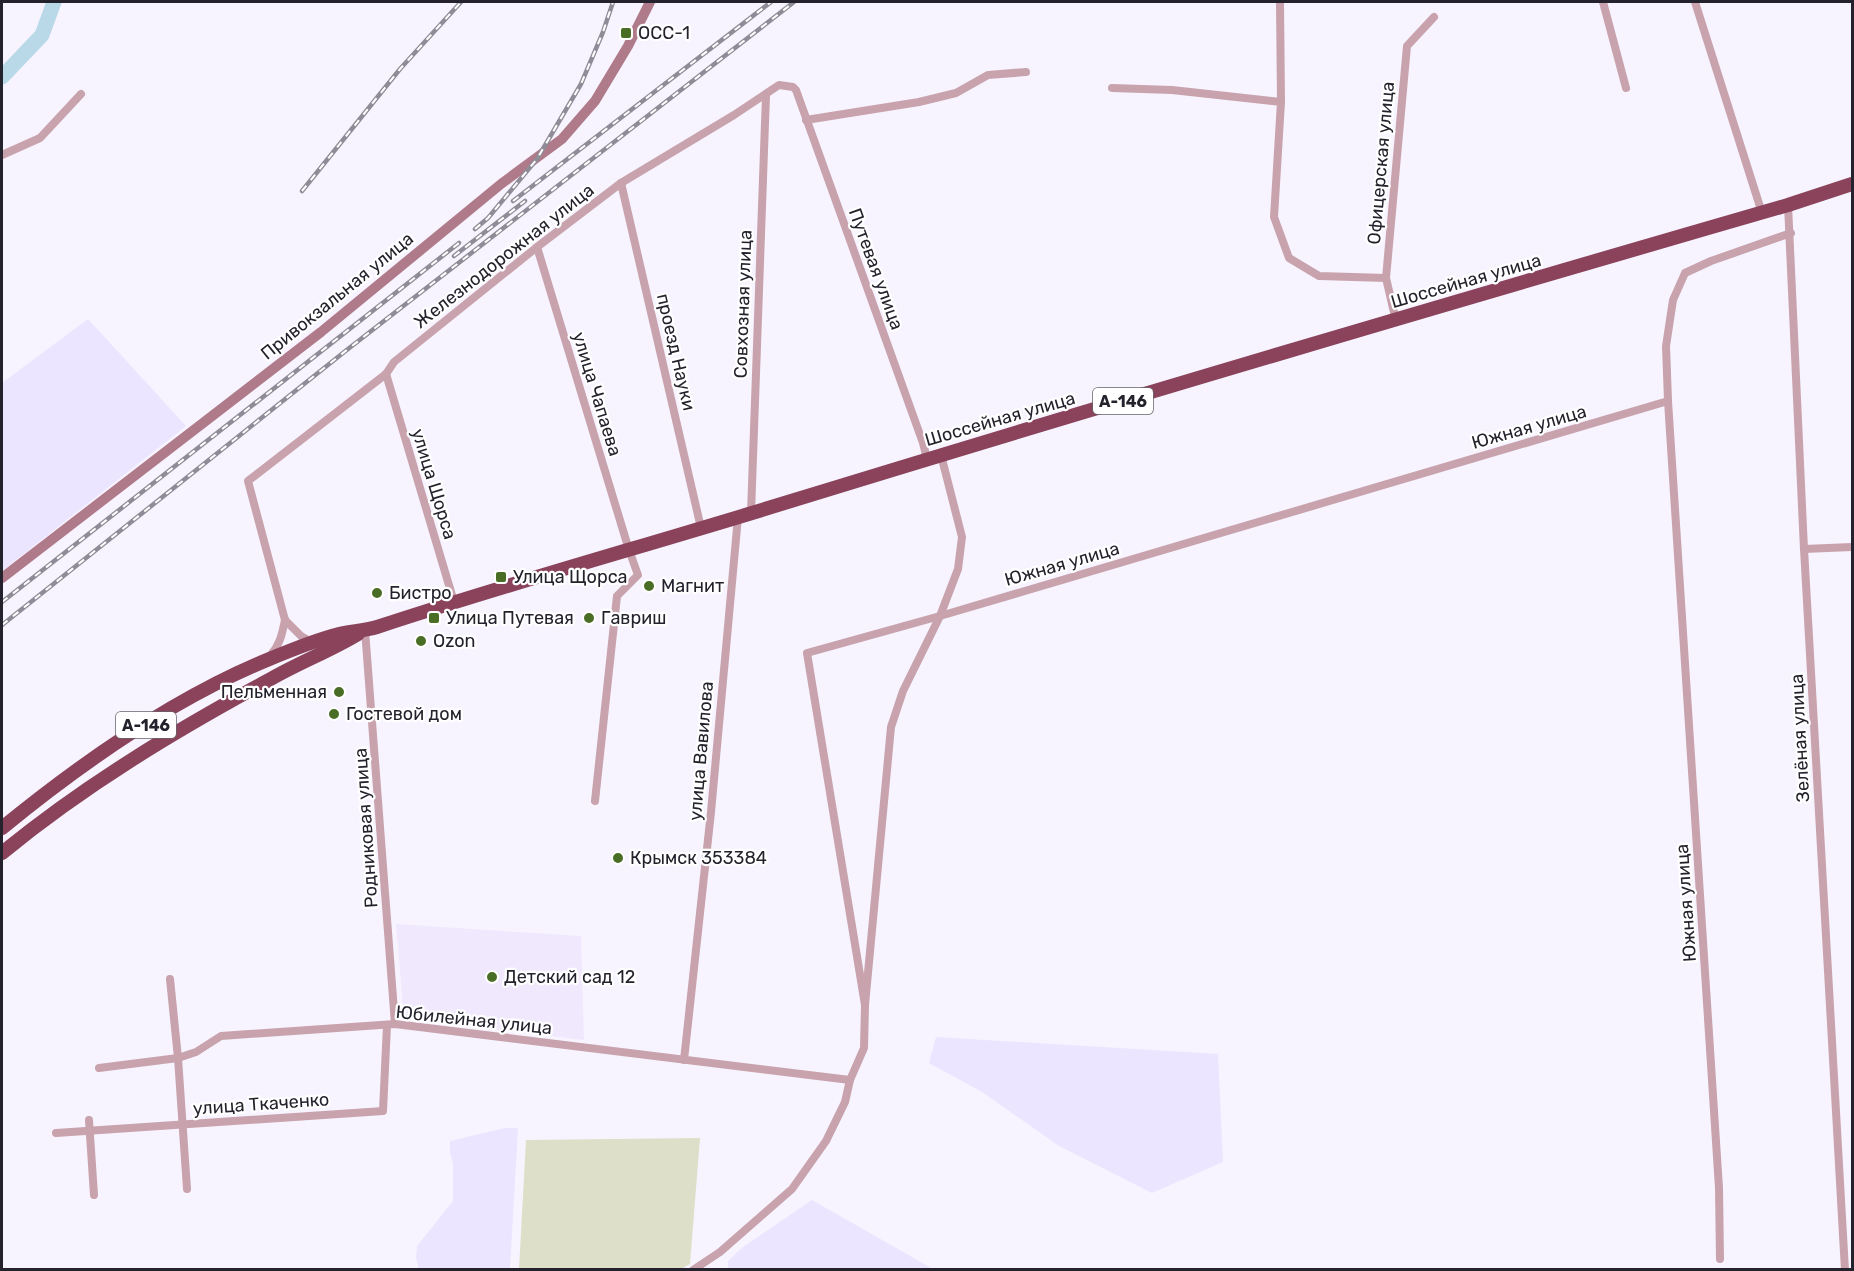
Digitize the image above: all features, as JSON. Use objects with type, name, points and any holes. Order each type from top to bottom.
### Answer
[{"type":"highway","name":"Шоссейная улица","points":[[365,630],[927,459],[1762,213],[1852,184]]},
{"type":"highway","name":"А-146","points":[[2,828],[103,753],[186,700],[266,660],[340,634],[365,630]]},
{"type":"highway","name":"А-146","points":[[2,853],[64,804],[125,763],[271,678],[341,645],[365,630]]},
{"type":"main road","name":"Привокзальная улица","points":[[2,578],[323,330],[501,184],[562,140],[595,101],[628,46],[650,2]]},
{"type":"street","points":[[1280,2],[1281,102],[1274,217],[1289,258],[1319,276],[1386,278]]},
{"type":"street","points":[[1603,2],[1626,88]]},
{"type":"street","points":[[1695,2],[1762,213]]},
{"type":"street","name":"Офицерская улица","points":[[1396,321],[1386,278],[1407,46],[1434,17]]},
{"type":"street","points":[[806,120],[919,102],[956,93],[988,75],[1026,72]]},
{"type":"street","name":"Железнодорожная улица","points":[[285,620],[248,481],[386,374],[394,362],[621,183],[766,95],[778,85],[793,87],[796,90]]},
{"type":"street","points":[[1112,88],[1172,90],[1281,102]]},
{"type":"street","name":"Путевая улица","points":[[796,90],[927,459]]},
{"type":"street","points":[[2,154],[40,138],[81,94]]},
{"type":"street","name":"Совхозная улица","points":[[744,515],[766,95]]},
{"type":"street","name":"проезд Науки","points":[[621,183],[700,528]]},
{"type":"street","name":"Зелёная улица","points":[[1788,205],[1804,549],[1845,1269]]},
{"type":"street","name":"Южная улица","points":[[1720,1259],[1719,1188],[1666,346],[1673,300],[1685,273],[1711,261],[1791,233]]},
{"type":"street","name":"улица Чапаева","points":[[537,247],[638,575],[617,596],[595,801]]},
{"type":"street","name":"улица Щорса","points":[[386,374],[454,602]]},
{"type":"street","name":"Южная улица","points":[[865,1005],[807,653],[1668,402]]},
{"type":"street","points":[[693,1269],[720,1252],[792,1189],[826,1141],[845,1102],[850,1080],[864,1048],[865,1005],[891,727],[903,691],[940,616],[958,569],[962,537],[941,455]]},
{"type":"street","name":"улица Вавилова","points":[[684,1060],[744,515]]},
{"type":"street","points":[[1804,549],[1852,547]]},
{"type":"street","points":[[266,660],[277,648],[285,620],[301,636],[313,643]]},
{"type":"street","name":"Родниковая улица","points":[[365,630],[391,1025]]},
{"type":"street","points":[[170,979],[187,1189]]},
{"type":"street","name":"Юбилейная улица","points":[[99,1068],[178,1058],[196,1052],[221,1036],[391,1025],[850,1080]]},
{"type":"street","name":"улица Ткаченко","points":[[56,1133],[383,1111],[391,1025]]},
{"type":"street","points":[[89,1120],[94,1195]]},
{"type":"shaded area","points":[[88,319],[186,426],[2,571],[2,383]]},
{"type":"shaded area","name":"Детский сад 12","points":[[396,924],[581,936],[584,1040],[404,1018]]},
{"type":"shaded area","points":[[936,1037],[1218,1054],[1223,1162],[1152,1193],[1059,1146],[982,1092],[929,1063]]},
{"type":"shaded area","points":[[505,1128],[518,1128],[510,1269],[419,1269],[416,1258],[417,1246],[453,1201],[453,1163],[450,1141]]},
{"type":"shaded area","points":[[812,1200],[933,1269],[728,1269],[728,1261],[743,1247]]},
{"type":"green space","points":[[700,1138],[690,1264],[679,1270],[519,1269],[526,1140]]},
{"type":"waterway","points":[[2,77],[42,35],[54,2]]},
{"type":"railway","points":[[302,191],[400,69],[461,2]]},
{"type":"railway","points":[[475,229],[488,218],[537,159],[581,84],[613,2]]},
{"type":"railway","points":[[513,201],[771,2]]},
{"type":"railway","points":[[2,625],[348,349],[794,2]]},
{"type":"railway","points":[[454,256],[525,201]]},
{"type":"railway","points":[[2,602],[459,243]]},
{"type":"place","name":"ОСС-1","points":[[626,33]]},
{"type":"place","name":"Улица Щорса","points":[[501,577]]},
{"type":"place","name":"Магнит","points":[[649,586]]},
{"type":"place","name":"Бистро","points":[[377,593]]},
{"type":"place","name":"Улица Путевая","points":[[434,618]]},
{"type":"place","name":"Гавриш","points":[[589,618]]},
{"type":"place","name":"Ozon","points":[[421,641]]},
{"type":"place","name":"Пельменная","points":[[339,692]]},
{"type":"place","name":"Гостевой дом","points":[[334,714]]},
{"type":"place","name":"Крымск 353384","points":[[618,858]]},
{"type":"place","name":"Детский сад 12","points":[[492,977]]}]
